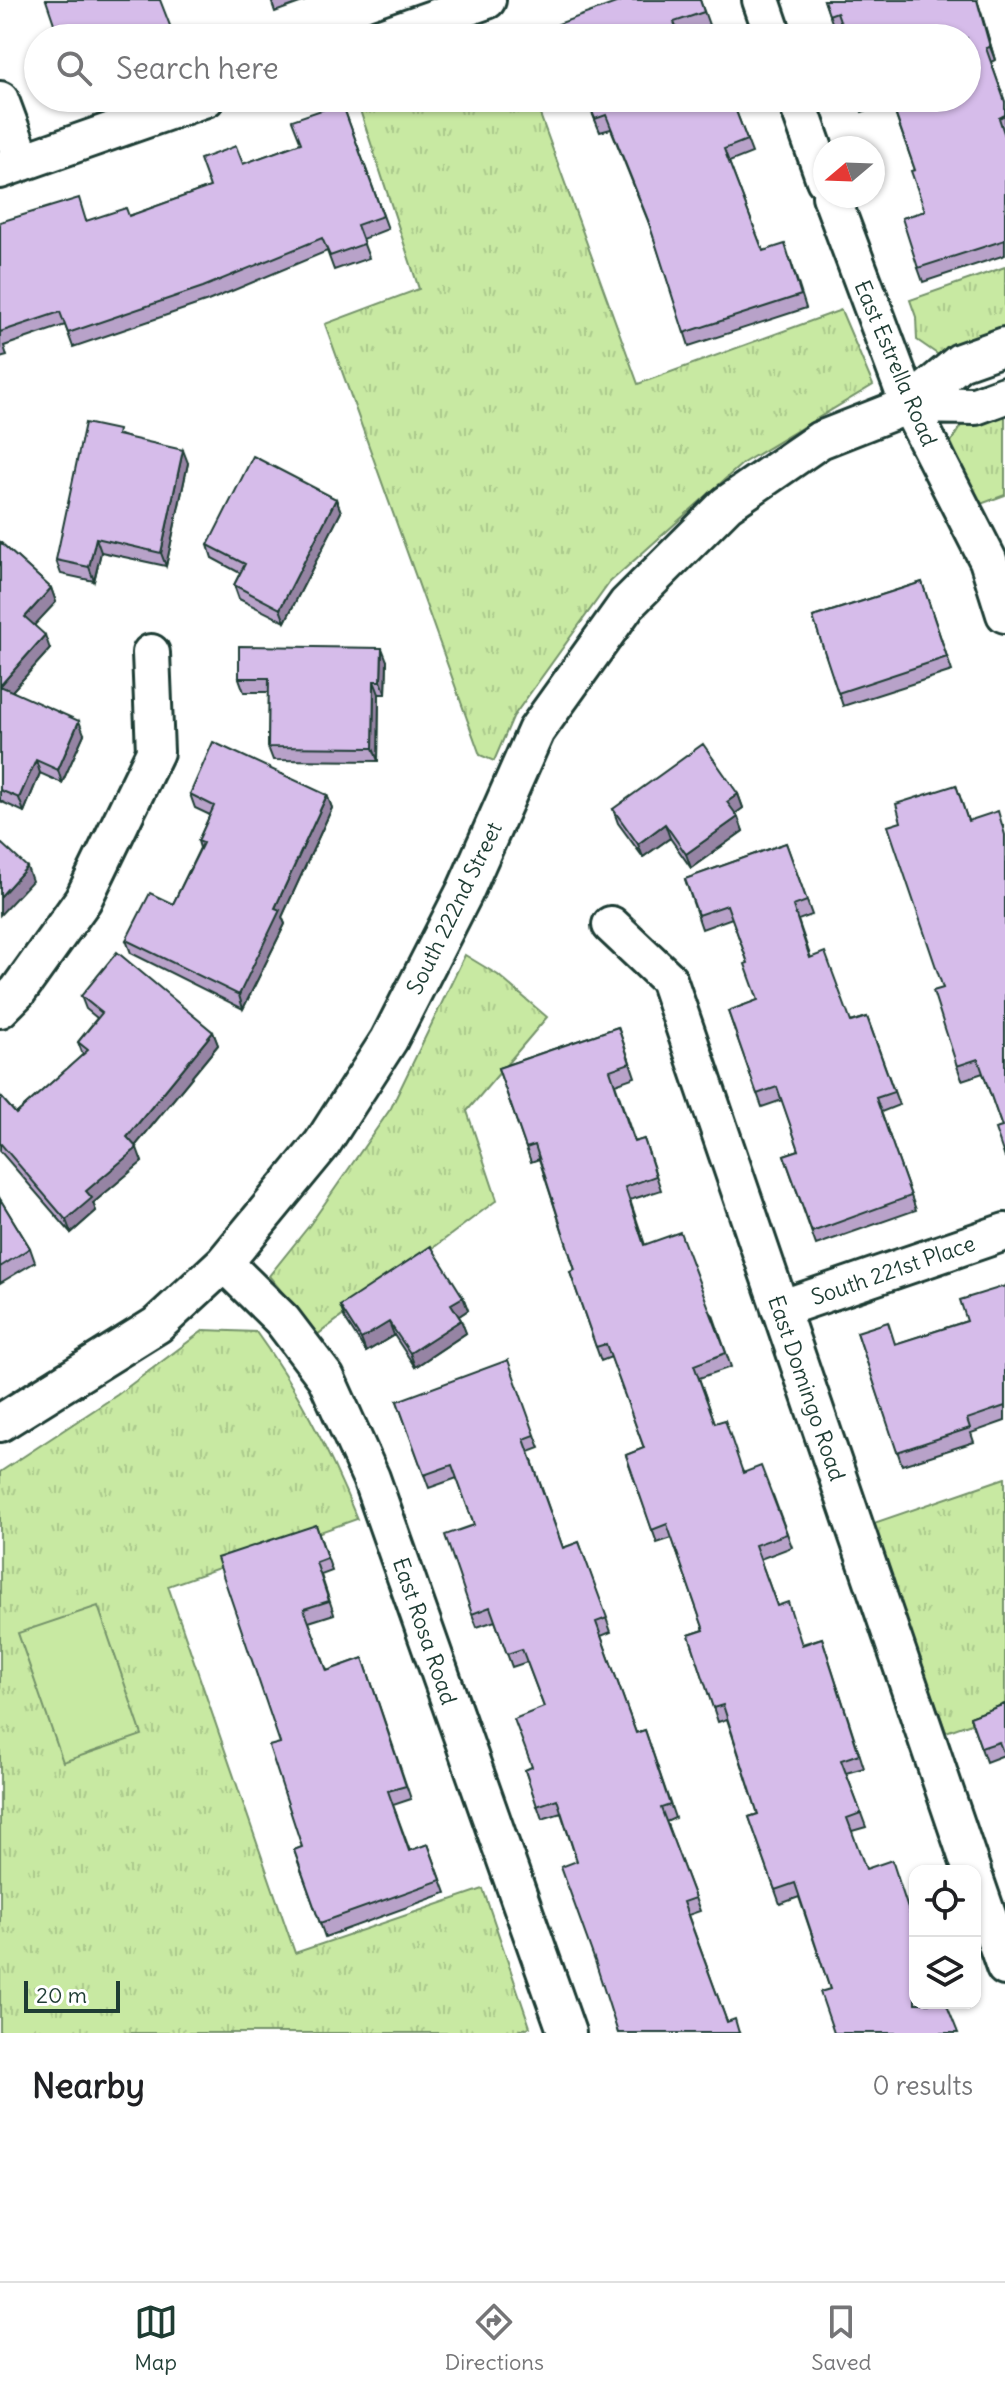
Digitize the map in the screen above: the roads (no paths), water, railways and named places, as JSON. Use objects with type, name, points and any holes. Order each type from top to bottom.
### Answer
[{"type":"street","points":[[761,0],[769,24]]},
{"type":"street","points":[[416,24],[476,2]]},
{"type":"street","points":[[0,100],[12,166],[166,112]]},
{"type":"street","points":[[801,112],[813,146]]},
{"type":"street","name":"East Estrella Road","points":[[835,208],[909,405],[988,560],[1005,614]]},
{"type":"street","name":"South 222nd Street","points":[[0,1423],[157,1325],[224,1263],[322,1144],[389,1040],[465,891],[536,731],[627,604],[727,504],[820,440],[909,405],[960,362],[1005,346]]},
{"type":"street","name":"South 222nd Street","points":[[909,405],[975,406],[1005,395]]},
{"type":"street","points":[[0,1009],[18,991],[83,900],[155,752],[151,653]]},
{"type":"street","name":"East Domingo Road","points":[[611,925],[668,979],[970,1865]]},
{"type":"street","name":"South 221st Place","points":[[780,1309],[1005,1232]]},
{"type":"street","name":"East Rosa Road","points":[[224,1263],[282,1320],[326,1378],[371,1478],[567,2033]]},
{"type":"street","points":[[981,1897],[1005,1967]]}]
